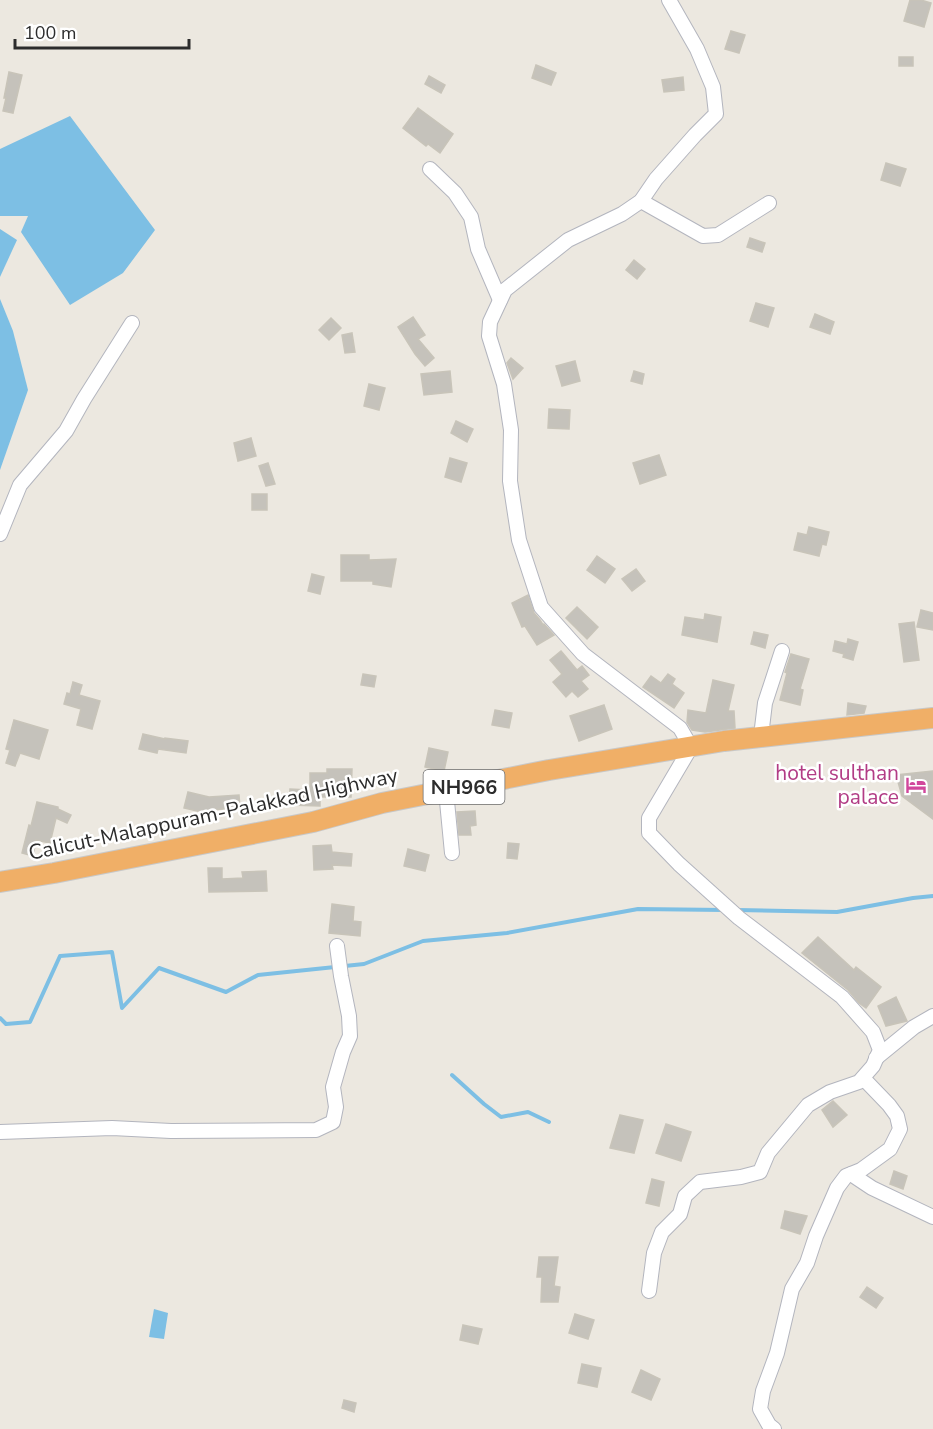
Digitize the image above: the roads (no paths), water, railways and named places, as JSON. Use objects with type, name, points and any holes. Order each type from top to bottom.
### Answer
[{"type":"highway","name":"Calicut-Malappuram-Palakkad Highway","points":[[0,882],[313,822],[382,803],[549,770],[761,736],[933,718]]},
{"type":"street","points":[[649,1291],[654,1252],[663,1232],[680,1214],[685,1196],[700,1182],[741,1178],[760,1172],[768,1153],[808,1105],[830,1092],[859,1082],[873,1066],[880,1050],[873,1032],[842,997],[702,886],[649,833],[649,818],[691,747],[680,728],[583,654],[541,607],[519,540],[510,481],[511,430],[504,384],[489,336],[490,322],[505,290],[568,240],[622,214],[641,201],[656,179],[716,114],[712,87],[697,49],[669,0]]},
{"type":"street","points":[[430,169],[455,193],[471,217],[478,249],[500,300]]},
{"type":"street","points":[[641,201],[703,236],[718,235],[769,203]]},
{"type":"street","points":[[0,534],[20,485],[66,431],[132,323]]},
{"type":"street","points":[[761,736],[765,704],[782,651]]},
{"type":"street","points":[[446,791],[452,853]]},
{"type":"street","points":[[0,1132],[112,1128],[171,1131],[316,1130],[333,1122],[336,1107],[333,1087],[350,1036],[349,1016],[340,976],[338,952]]},
{"type":"street","points":[[876,1058],[914,1027],[933,1016]]},
{"type":"street","points":[[774,1429],[769,1425],[760,1409],[763,1391],[777,1353],[792,1289],[807,1263],[837,1188],[846,1176],[861,1170],[890,1149],[900,1129],[897,1116],[863,1078]]},
{"type":"street","points":[[851,1174],[872,1188],[933,1217]]},
{"type":"water","points":[[70,116],[155,230],[123,273],[70,305],[21,232],[28,216],[0,216],[0,149]]},
{"type":"water","points":[[0,229],[17,240],[0,277]]},
{"type":"water","points":[[0,299],[13,331],[28,390],[0,470]]},
{"type":"water","points":[[154,1309],[168,1313],[164,1339],[149,1337]]},
{"type":"waterway","points":[[737,910],[837,912],[933,896]]},
{"type":"waterway","points":[[0,1018],[6,1024],[30,1022],[60,956],[112,952],[122,1008],[159,968],[226,992],[258,975],[364,964],[423,941],[507,933],[638,909],[724,910]]},
{"type":"waterway","points":[[452,1075],[501,1117],[528,1112],[549,1122]]},
{"type":"place","name":"hotel sulthan palace","points":[[916,785]]}]
